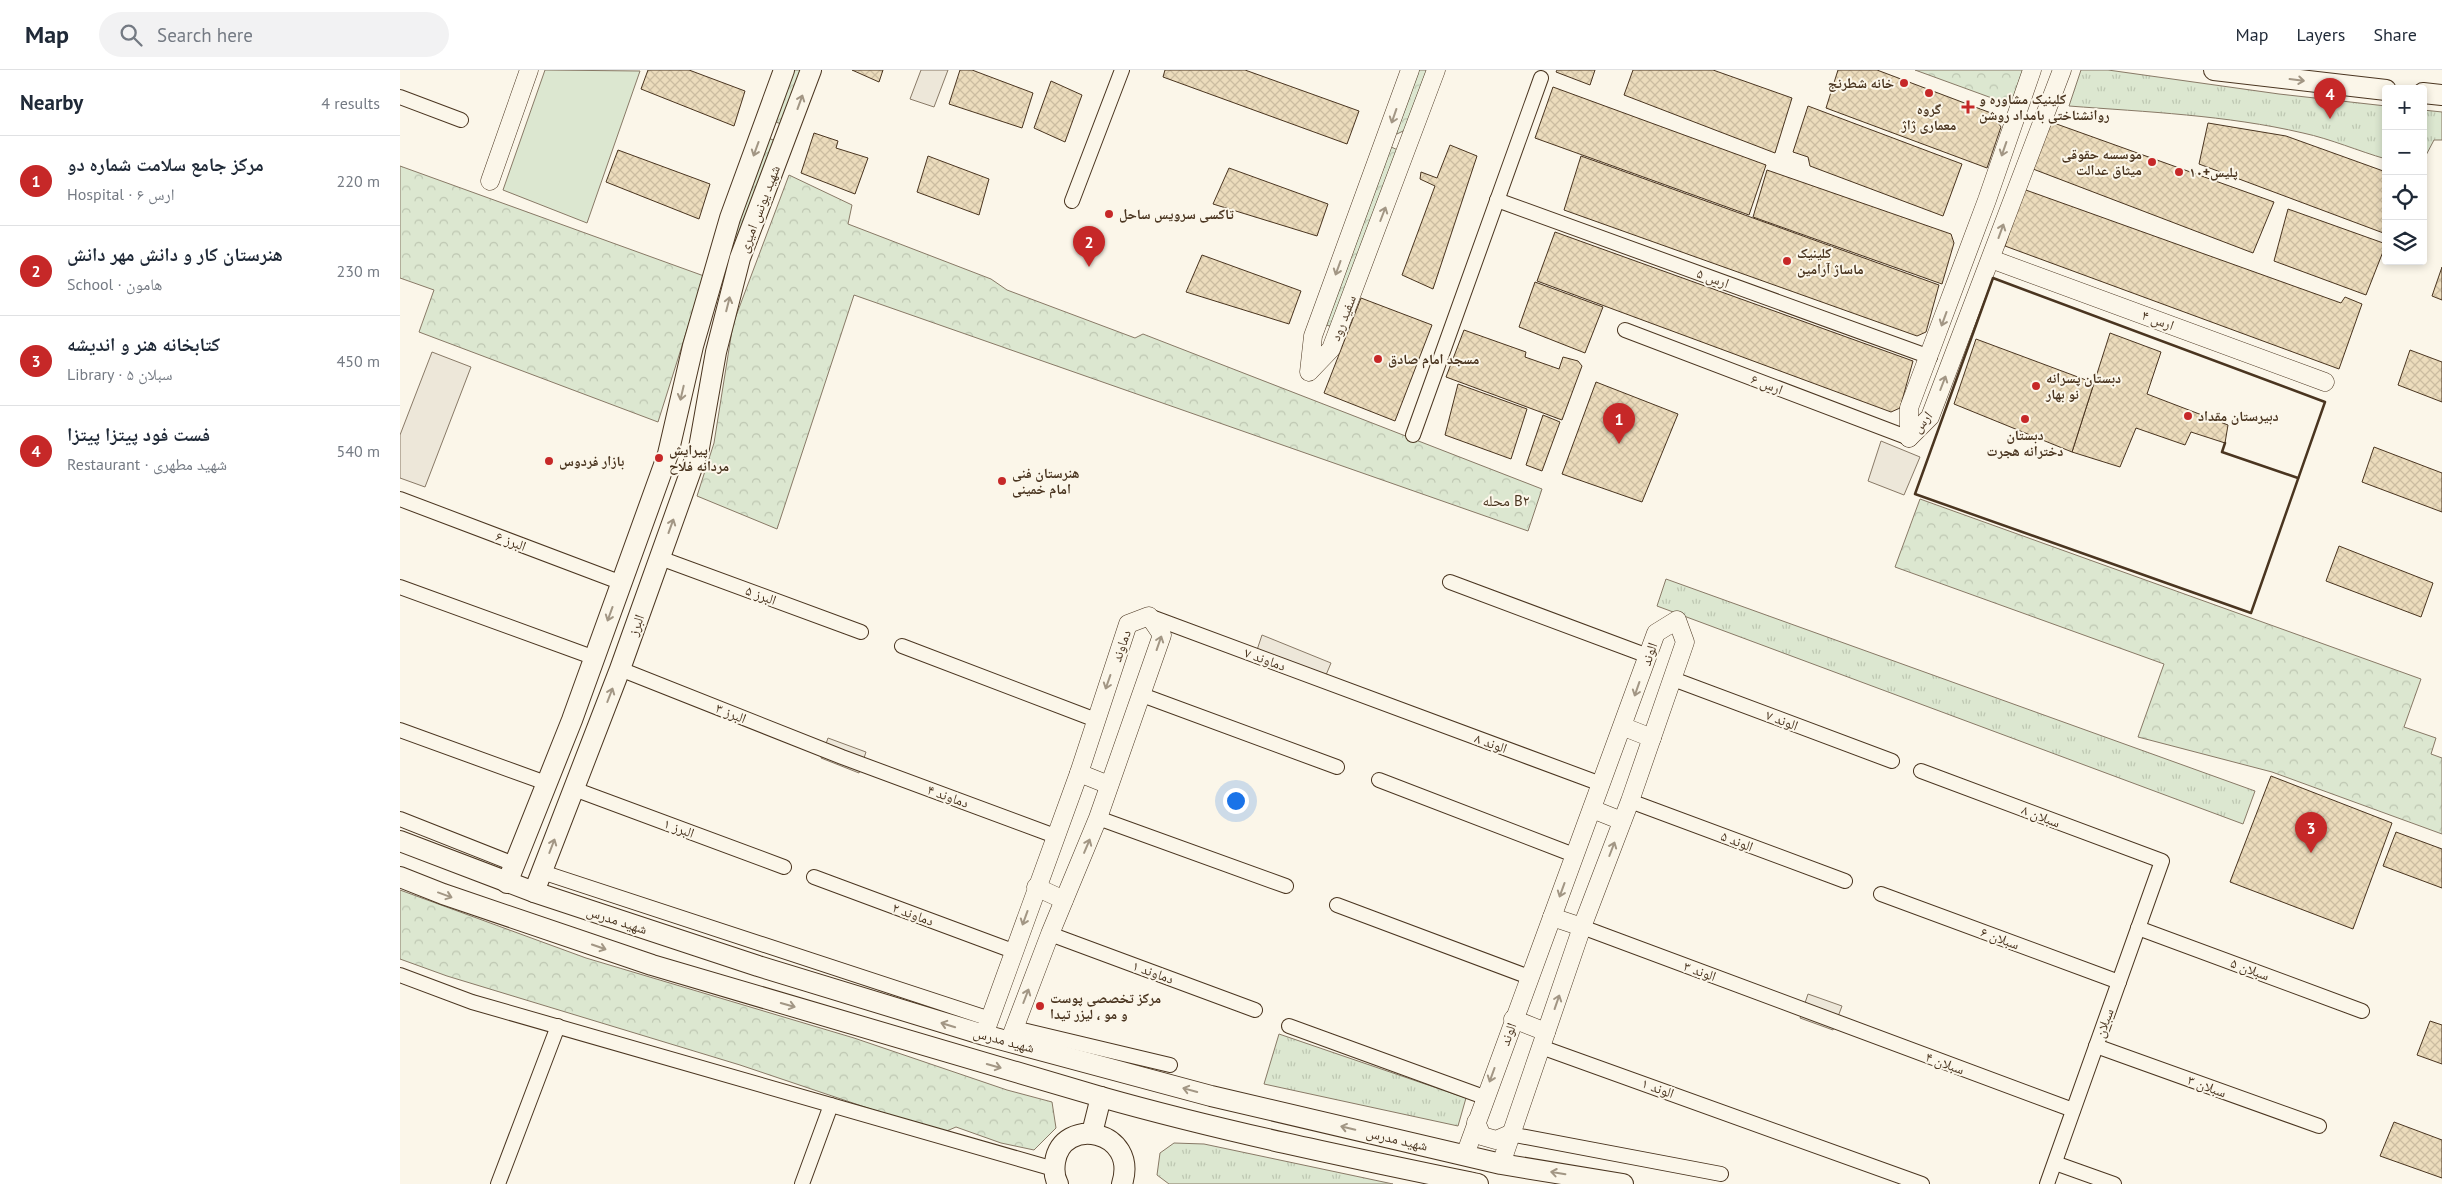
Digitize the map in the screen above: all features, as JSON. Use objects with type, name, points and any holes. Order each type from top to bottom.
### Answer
[{"type":"main road","name":"شهید یونس امیری","points":[[693,346],[730,218],[784,70]]},
{"type":"main road","name":"شهید یونس امیری","points":[[716,352],[740,258],[811,70]]},
{"type":"main road","points":[[2214,70],[2382,90]]},
{"type":"main road","points":[[2427,94],[2442,95]]},
{"type":"main road","points":[[763,127],[787,137]]},
{"type":"main road","points":[[720,252],[740,258]]},
{"type":"main road","name":"البرز","points":[[507,883],[572,720],[668,454],[693,346]]},
{"type":"main road","name":"البرز","points":[[534,892],[620,669],[699,448],[716,352]]},
{"type":"main road","points":[[656,488],[682,497]]},
{"type":"main road","points":[[572,720],[597,729]]},
{"type":"main road","name":"شهید مدرس","points":[[400,841],[507,883],[758,966],[987,1027],[1211,1096],[1501,1164],[1623,1184]]},
{"type":"main road","points":[[514,864],[542,872]]},
{"type":"main road","name":"شهید مدرس","points":[[400,877],[443,894],[652,965],[1101,1097],[1162,1114],[1345,1157],[1478,1184]]},
{"type":"main road","points":[[751,994],[758,966]]},
{"type":"main road","points":[[1092,1133],[1101,1097]]},
{"type":"main road","points":[[1056,1176],[1056,1157],[1061,1147],[1075,1136],[1092,1133],[1104,1136],[1113,1142],[1121,1152],[1125,1162],[1125,1174],[1122,1184]]},
{"type":"street","points":[[490,181],[530,70]]},
{"type":"street","points":[[1072,202],[1122,70]]},
{"type":"street","name":"سفید رود","points":[[1410,70],[1315,330],[1309,372],[1331,350],[1436,70]]},
{"type":"street","name":"ارس","points":[[1909,438],[1930,417],[2062,70]]},
{"type":"street","points":[[2029,77],[2050,82],[2055,89]]},
{"type":"street","name":"ارس","points":[[1909,438],[1910,408],[1987,200],[2029,77]]},
{"type":"street","points":[[1413,435],[1541,78]]},
{"type":"street","points":[[400,98],[460,120]]},
{"type":"street","points":[[1386,140],[1408,148]]},
{"type":"street","name":"ارس ۵","points":[[1497,200],[1930,356]]},
{"type":"street","points":[[1987,200],[2010,208]]},
{"type":"street","name":"ارس ۴","points":[[1991,259],[2326,382]]},
{"type":"street","points":[[1953,293],[1974,302]]},
{"type":"street","points":[[1315,330],[1335,338]]},
{"type":"street","name":"ارس ۶","points":[[1625,330],[1909,438]]},
{"type":"street","name":"البرز ۶","points":[[400,499],[622,583]]},
{"type":"street","name":"البرز ۵","points":[[660,558],[862,632]]},
{"type":"street","points":[[1450,582],[1648,656]]},
{"type":"street","points":[[400,586],[595,658]]},
{"type":"street","points":[[1149,616],[1162,635],[1098,818],[1050,934],[1012,1035],[1170,1065]]},
{"type":"street","name":"دماوند ۷","points":[[1149,616],[1381,702]]},
{"type":"street","name":"دماوند","points":[[987,1027],[1079,772],[1128,624],[1149,616]]},
{"type":"street","name":"الوند","points":[[1465,1155],[1484,1097],[1624,727],[1656,633],[1677,620],[1685,642],[1630,801],[1582,927],[1501,1164]]},
{"type":"street","points":[[902,646],[1096,720]]},
{"type":"street","name":"البرز ۳","points":[[620,669],[842,757]]},
{"type":"street","name":"الوند ۷","points":[[1673,679],[1892,761]]},
{"type":"street","points":[[1142,695],[1337,767]]},
{"type":"street","name":"الوند ۸","points":[[1381,702],[1601,784]]},
{"type":"street","points":[[1624,727],[1652,738]]},
{"type":"street","points":[[400,730],[546,783]]},
{"type":"street","name":"دماوند ۴","points":[[842,757],[1055,836]]},
{"type":"street","name":"سبلان ۸","points":[[1921,771],[2162,862]]},
{"type":"street","points":[[1079,772],[1109,785]]},
{"type":"street","points":[[1379,780],[1574,855]]},
{"type":"street","name":"البرز ۱","points":[[574,789],[784,867]]},
{"type":"street","name":"الوند ۵","points":[[1630,801],[1845,881]]},
{"type":"street","points":[[1592,809],[1622,821]]},
{"type":"street","points":[[1098,818],[1286,886]]},
{"type":"street","points":[[400,819],[514,864]]},
{"type":"street","name":"سبلان","points":[[2047,1184],[2162,862]]},
{"type":"street","points":[[542,872],[987,1027]]},
{"type":"street","name":"دماوند ۲","points":[[814,877],[1013,951]]},
{"type":"street","points":[[1036,887],[1064,900]]},
{"type":"street","name":"سبلان ۶","points":[[1881,894],[2119,982]]},
{"type":"street","points":[[1337,905],[1529,977]]},
{"type":"street","points":[[1552,917],[1582,927]]},
{"type":"street","name":"الوند ۳","points":[[1582,927],[1817,1015]]},
{"type":"street","name":"سبلان ۵","points":[[2138,928],[2362,1011]]},
{"type":"street","name":"دماوند ۱","points":[[1050,934],[1255,1010]]},
{"type":"street","points":[[400,975],[472,1002],[831,1105],[1056,1176]]},
{"type":"street","name":"سبلان ۴","points":[[1817,1015],[2073,1110]]},
{"type":"street","points":[[1513,1019],[1544,1040]]},
{"type":"street","points":[[498,1184],[558,1026]]},
{"type":"street","points":[[1289,1026],[1484,1097]]},
{"type":"street","name":"الوند ۱","points":[[1544,1040],[1774,1130],[1922,1184]]},
{"type":"street","name":"سبلان ۳","points":[[2096,1046],[2319,1126]]},
{"type":"street","points":[[802,1184],[831,1105]]},
{"type":"street","points":[[1476,1122],[1482,1136],[1496,1140],[1510,1134],[1720,1174]]},
{"type":"street","points":[[2055,1163],[2114,1184]]},
{"type":"green space","points":[[545,70],[640,71],[587,223],[503,190]]},
{"type":"green space","points":[[792,70],[803,70],[784,125],[773,121]]},
{"type":"green space","points":[[1416,70],[1428,70],[1407,129],[1397,134],[1395,128]]},
{"type":"green space","points":[[1915,70],[2023,70],[2011,105]]},
{"type":"green space","points":[[2081,70],[2108,70],[2279,94],[2382,106],[2382,158],[2313,136],[2245,122],[2186,115],[2069,106]]},
{"type":"green space","points":[[2427,110],[2442,112],[2442,140],[2434,140],[2427,153]]},
{"type":"green space","points":[[765,137],[779,142],[738,245],[728,243]]},
{"type":"green space","points":[[1389,146],[1400,151],[1333,327],[1323,324]]},
{"type":"green space","points":[[400,166],[704,276],[658,422],[419,332],[434,290],[400,278]]},
{"type":"green space","points":[[789,175],[852,205],[848,224],[991,279],[1007,290],[1135,338],[1143,334],[1542,489],[1528,531],[854,295],[777,529],[697,496],[714,443],[733,324]]},
{"type":"green space","points":[[1920,499],[2421,679],[2404,727],[2436,738],[2431,754],[2442,758],[2442,834],[2272,772],[2138,737],[2164,664],[1895,567]]},
{"type":"green space","points":[[1666,579],[2255,791],[2243,824],[1657,606]]},
{"type":"green space","points":[[400,890],[586,958],[854,1038],[1007,1090],[1052,1102],[1056,1128],[1034,1150],[1001,1143],[956,1127],[942,1133],[740,1065],[447,976],[400,959]]},
{"type":"green space","points":[[1279,1034],[1466,1098],[1458,1126],[1264,1084]]},
{"type":"green space","points":[[1174,1143],[1204,1144],[1393,1184],[1169,1184],[1157,1175],[1160,1153]]},
{"type":"shaded area","points":[[921,70],[948,70],[934,107],[910,99]]},
{"type":"shaded area","points":[[432,352],[471,367],[425,487],[400,478],[400,435]]},
{"type":"shaded area","points":[[1881,441],[1920,457],[1904,495],[1868,481]]},
{"type":"shaded area","points":[[1262,635],[1331,663],[1321,687],[1253,662]]},
{"type":"shaded area","points":[[828,738],[866,752],[859,773],[821,758]]},
{"type":"shaded area","points":[[1808,994],[1842,1006],[1833,1030],[1800,1018]]},
{"type":"building","points":[[648,70],[689,70],[745,91],[734,126],[641,89]]},
{"type":"building","points":[[852,70],[883,70],[879,82]]},
{"type":"building","points":[[960,70],[972,70],[1033,93],[1022,128],[949,104]]},
{"type":"building","points":[[1165,70],[1245,70],[1359,111],[1347,144],[1163,77]]},
{"type":"building","points":[[1557,70],[1595,70],[1590,85],[1556,72]]},
{"type":"building","points":[[1633,70],[1713,70],[1792,98],[1775,153],[1624,95]]},
{"type":"building","points":[[1838,70],[1877,70],[1991,113],[2001,127],[1987,168],[1826,108]]},
{"type":"building","points":[[1051,81],[1082,95],[1065,142],[1034,128]]},
{"type":"building","points":[[1553,87],[1766,165],[1749,215],[1535,138]]},
{"type":"building","points":[[1808,106],[1962,164],[1943,216],[1810,166],[1808,157],[1793,152]]},
{"type":"building","points":[[2051,122],[2274,202],[2253,253],[2033,169]]},
{"type":"building","points":[[2208,123],[2286,136],[2382,171],[2382,233],[2199,164]]},
{"type":"building","points":[[814,133],[838,141],[836,148],[868,158],[855,194],[801,173]]},
{"type":"building","points":[[1450,145],[1477,156],[1433,289],[1402,275],[1435,186],[1420,179],[1421,172],[1437,178]]},
{"type":"building","points":[[618,150],[710,184],[699,219],[606,182]]},
{"type":"building","points":[[928,156],[989,179],[979,215],[917,192]]},
{"type":"building","points":[[1581,156],[1939,285],[1926,332],[1917,336],[1564,210]]},
{"type":"building","points":[[1229,168],[1328,204],[1317,236],[1213,204]]},
{"type":"building","points":[[1767,170],[1951,234],[1954,243],[1942,284],[1753,217]]},
{"type":"building","points":[[2023,189],[2341,303],[2345,297],[2362,304],[2339,369],[2005,246]]},
{"type":"building","points":[[2288,209],[2382,243],[2382,254],[2366,295],[2274,261]]},
{"type":"building","points":[[1555,232],[1913,361],[1900,408],[1891,412],[1537,281]]},
{"type":"building","points":[[1202,255],[1301,291],[1289,324],[1186,292]]},
{"type":"building","points":[[2442,267],[2442,300],[2432,296]]},
{"type":"building","points":[[1535,282],[1603,307],[1585,353],[1519,327]]},
{"type":"building","name":"مسجد امام صادق","points":[[1361,298],[1432,325],[1395,421],[1324,393]]},
{"type":"building","points":[[1464,330],[1526,352],[1525,357],[1559,369],[1563,357],[1578,361],[1582,366],[1562,420],[1446,377]]},
{"type":"building","points":[[2110,333],[2161,352],[2147,394],[2228,425],[2225,443],[2191,432],[2185,445],[2136,428],[2120,467],[2072,452]]},
{"type":"building","points":[[1976,339],[2094,383],[2072,452],[1954,404]]},
{"type":"building","points":[[2410,350],[2442,362],[2442,402],[2398,385]]},
{"type":"building","points":[[1596,382],[1678,414],[1642,502],[1562,474]]},
{"type":"building","points":[[1458,384],[1527,409],[1511,459],[1445,435]]},
{"type":"building","points":[[1543,415],[1560,422],[1542,471],[1526,465]]},
{"type":"building","points":[[2374,447],[2442,473],[2442,512],[2362,482]]},
{"type":"building","points":[[2339,546],[2433,583],[2421,617],[2326,581]]},
{"type":"building","points":[[2271,776],[2392,823],[2353,929],[2230,882]]},
{"type":"building","points":[[2396,832],[2442,849],[2442,888],[2383,866]]},
{"type":"building","points":[[2430,1021],[2442,1025],[2442,1064],[2417,1055]]},
{"type":"building","points":[[2394,1122],[2442,1140],[2442,1178],[2380,1156]]},
{"type":"wall","points":[[1993,278],[2325,402],[2251,613],[1915,494],[1993,278]]},
{"type":"wall","points":[[2225,443],[2222,452],[2298,478]]},
{"type":"place","name":"خانه شطرنج","points":[[1904,83]]},
{"type":"place","name":"گروه معماری ژاژ","points":[[1929,93]]},
{"type":"place","name":"کلینیک مشاوره و روانشناختی بامداد روشن","points":[[1968,107]]},
{"type":"place","name":"فست فود پیتزا پیتزا","points":[[2330,119]]},
{"type":"place","name":"موسسه حقوقی میثاق عدالت","points":[[2152,162]]},
{"type":"place","name":"پلیس+۱۰","points":[[2179,172]]},
{"type":"place","name":"تاکسی سرویس ساحل","points":[[1109,214]]},
{"type":"place","name":"کلینیک ماساژ آرامین","points":[[1787,261]]},
{"type":"place","name":"هنرستان کار و دانش مهر دانش","points":[[1089,267]]},
{"type":"place","name":"مسجد امام صادق","points":[[1378,359]]},
{"type":"place","name":"دبستان پسرانه نو بهار","points":[[2036,386]]},
{"type":"place","name":"دبیرستان مقداد","points":[[2188,416]]},
{"type":"place","name":"دبستان دخترانه هجرت","points":[[2025,419]]},
{"type":"place","name":"مرکز جامع سلامت شماره دو","points":[[1619,444]]},
{"type":"place","name":"پیرایش مردانه فلاح","points":[[659,458]]},
{"type":"place","name":"بازار فردوس","points":[[549,461]]},
{"type":"place","name":"هنرستان فنی امام خمینی","points":[[1002,481]]},
{"type":"place","name":"کتابخانه هنر و اندیشه","points":[[2311,853]]},
{"type":"place","name":"مرکز تخصصی پوست و مو ، لیزر تیدا","points":[[1040,1006]]},
{"type":"district","name":"محله B۲","points":[[1506,500]]}]
